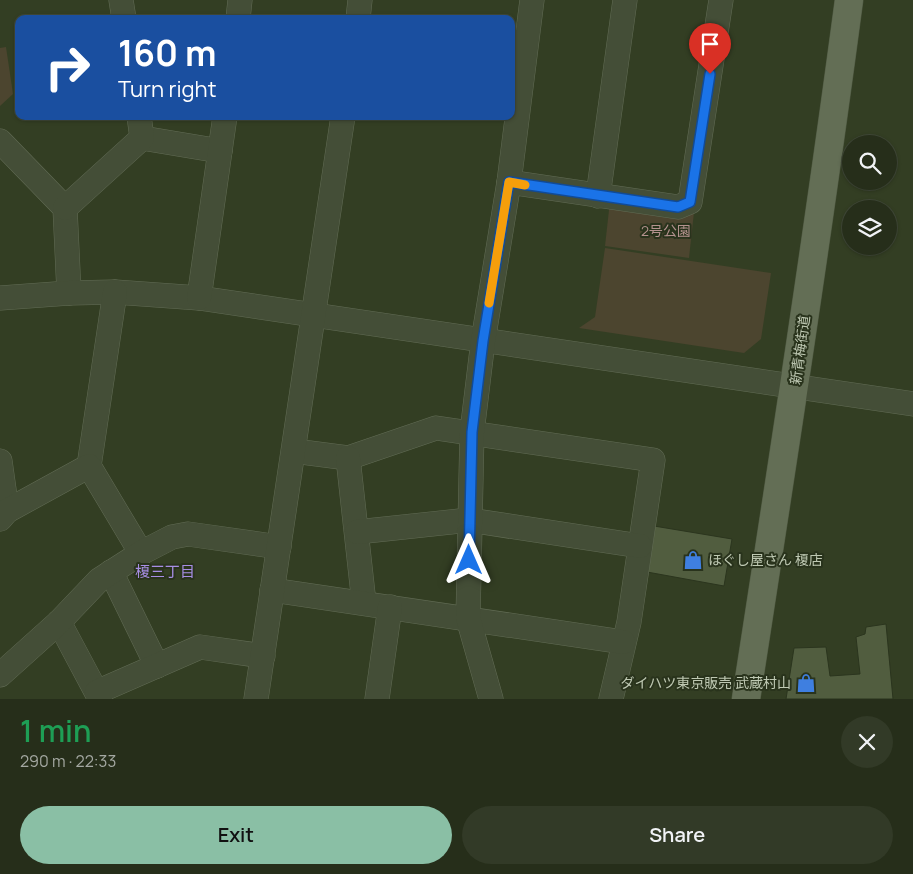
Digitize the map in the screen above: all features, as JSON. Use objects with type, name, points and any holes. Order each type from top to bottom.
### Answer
[{"type":"main road","name":"新青梅街道","points":[[746,699],[828,157],[849,0]]},
{"type":"street","points":[[121,0],[123,15]]},
{"type":"street","points":[[238,15],[240,0]]},
{"type":"street","points":[[358,15],[360,0]]},
{"type":"street","points":[[515,103],[518,63],[532,0]]},
{"type":"street","points":[[598,196],[624,0]]},
{"type":"street","points":[[509,182],[678,207],[690,202],[721,0]]},
{"type":"street","points":[[199,298],[224,120]]},
{"type":"street","points":[[256,699],[342,120]]},
{"type":"street","points":[[491,699],[468,618],[472,432],[483,341],[509,182],[514,120]]},
{"type":"street","points":[[65,208],[140,127],[220,151]]},
{"type":"street","points":[[2,148],[65,208],[69,293]]},
{"type":"street","points":[[0,298],[115,292],[199,298],[913,404]]},
{"type":"street","points":[[115,292],[89,466],[141,553]]},
{"type":"street","points":[[294,451],[348,458],[436,428],[652,460],[629,622],[611,699]]},
{"type":"street","points":[[348,458],[364,603]]},
{"type":"street","points":[[0,461],[3,515],[89,466]]},
{"type":"street","points":[[357,532],[469,520],[640,546]]},
{"type":"street","points":[[0,675],[59,622],[99,580],[141,553],[172,537],[188,534],[279,547]]},
{"type":"street","points":[[111,572],[157,666]]},
{"type":"street","points":[[272,590],[624,642]]},
{"type":"street","points":[[377,699],[390,607]]},
{"type":"street","points":[[59,622],[98,695],[200,647],[263,656]]},
{"type":"green space","points":[[6,47],[13,94],[0,106],[0,48]]},
{"type":"green space","name":"2号公園","points":[[610,201],[694,212],[689,258],[605,246]]},
{"type":"green space","points":[[605,248],[771,273],[761,339],[744,353],[579,328],[595,317]]},
{"type":"building","points":[[654,526],[732,539],[724,586],[647,572]]},
{"type":"building","points":[[886,624],[893,699],[786,699],[794,648],[826,647],[830,676],[860,674],[856,637],[865,634],[866,627]]},
{"type":"slow traffic","points":[[489,303],[509,182],[525,185]]},
{"type":"place","name":"ほぐし屋さん 榎店","points":[[693,560]]},
{"type":"place","name":"ダイハツ東京販売 武蔵村山","points":[[806,683]]},
{"type":"district","name":"榎三丁目","points":[[165,572]]},
{"type":"route","points":[[469,560],[472,432],[483,341],[509,182],[678,207],[690,202],[710,74]]}]
